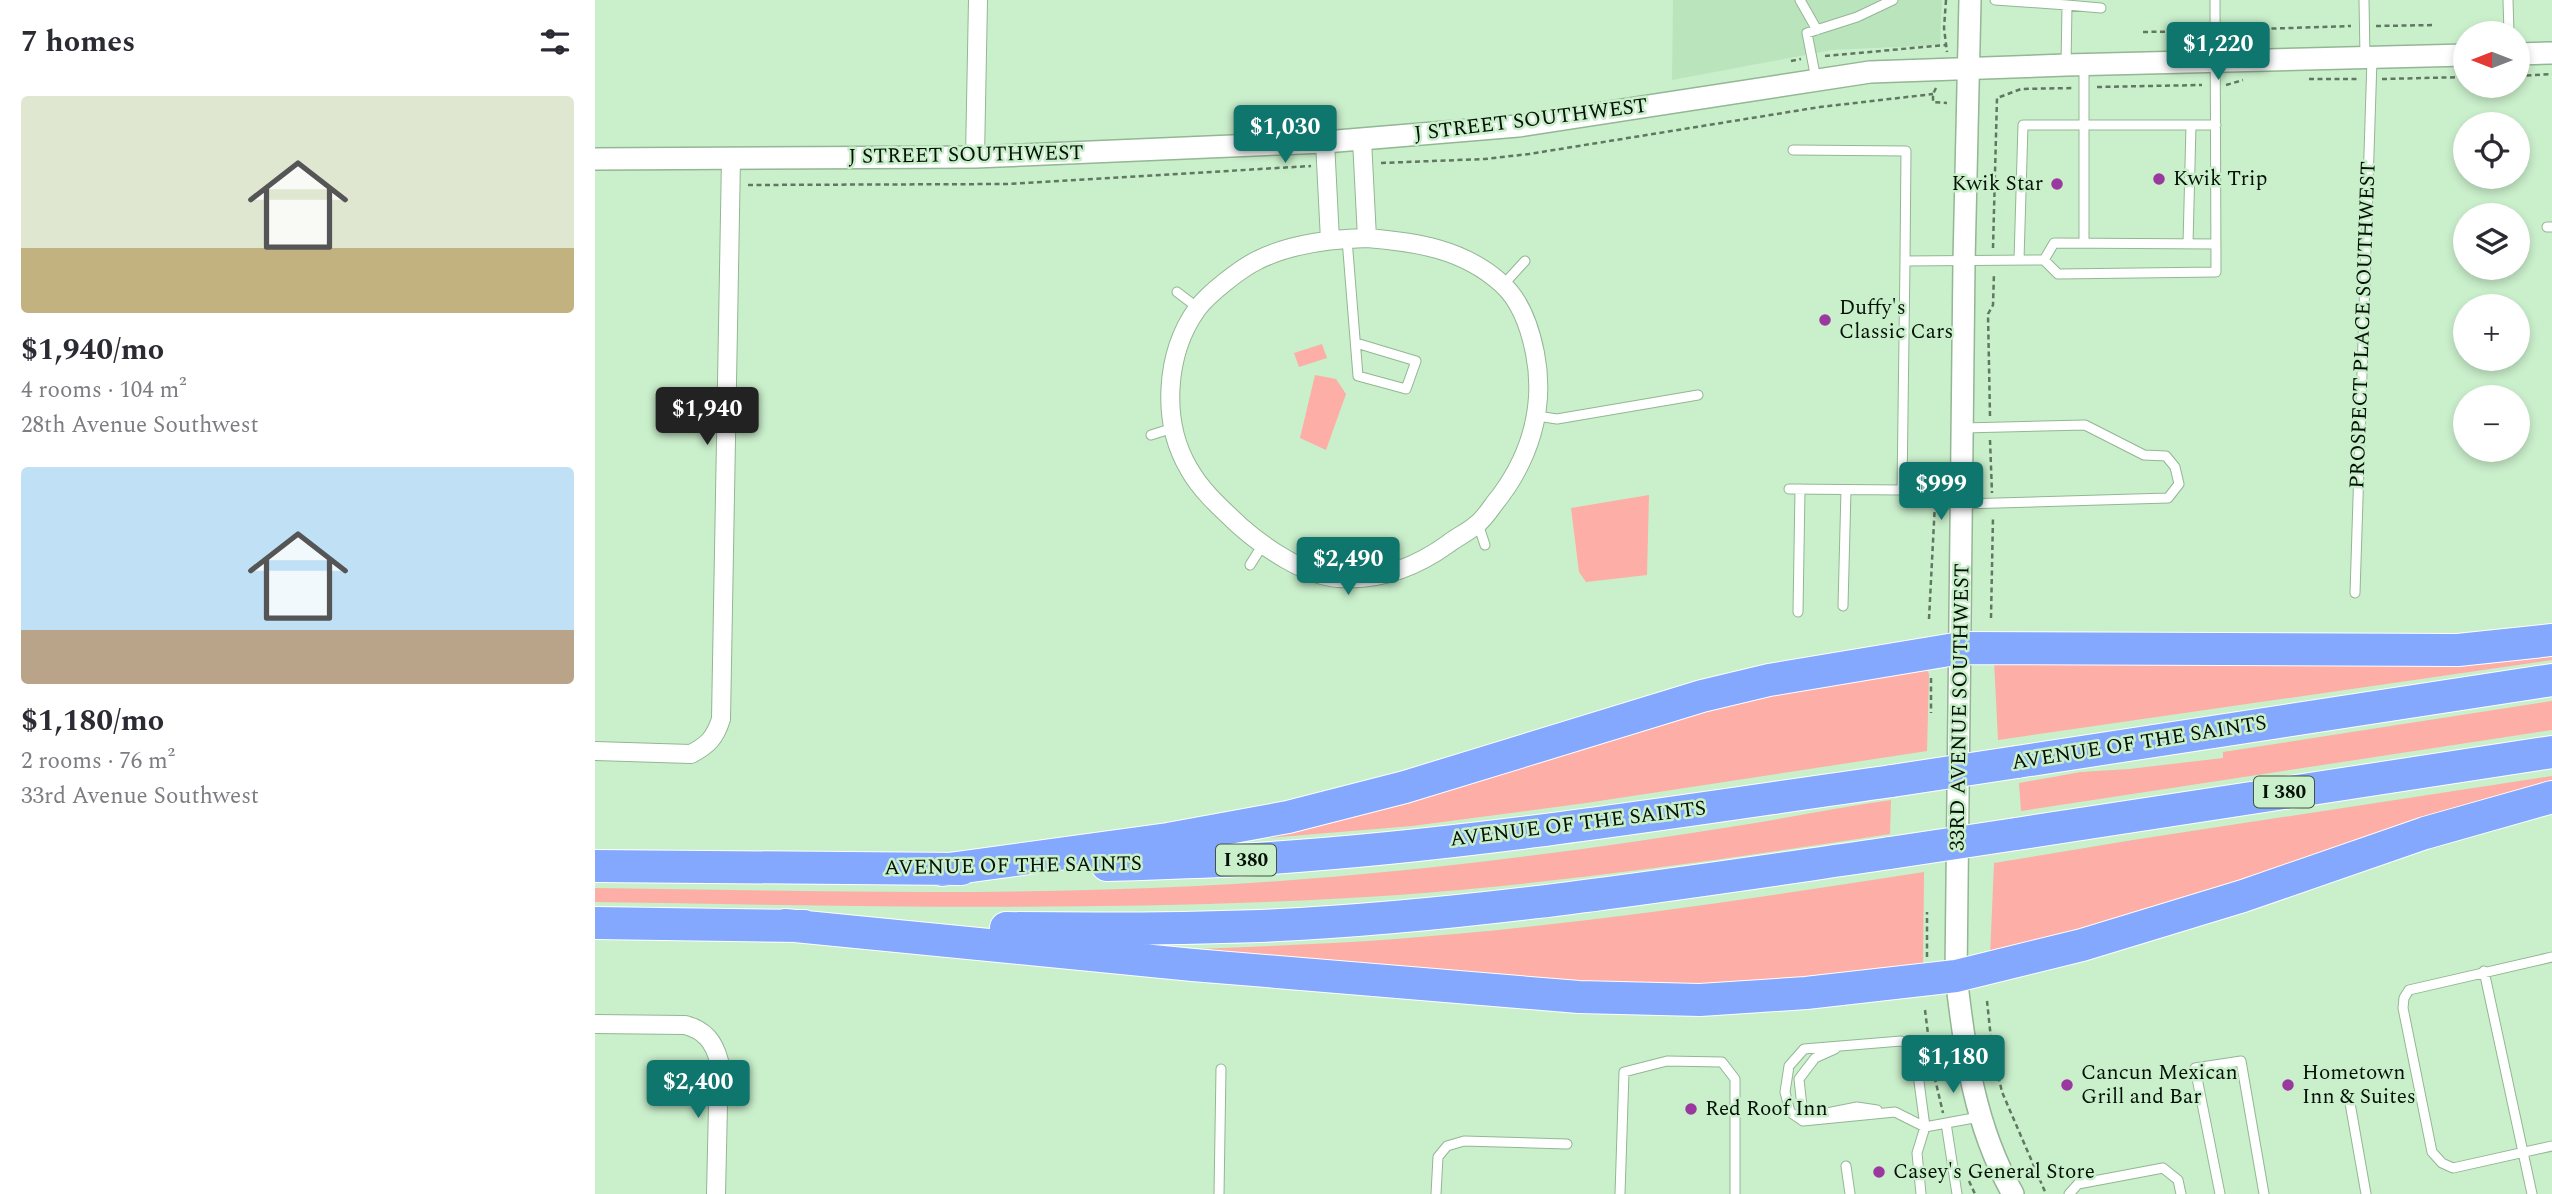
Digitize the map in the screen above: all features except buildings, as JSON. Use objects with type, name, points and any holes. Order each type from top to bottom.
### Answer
[{"type":"highway","points":[[942,870],[1168,839],[1288,817],[1405,787],[1702,696],[1769,680],[1961,648],[2458,650],[2552,640]]},
{"type":"highway","name":"AVENUE OF THE SAINTS","points":[[595,866],[942,870],[1271,859],[1442,842],[1892,781],[2552,680]]},
{"type":"highway","name":"I 380","points":[[595,923],[1072,929],[1261,926],[1437,912],[1629,891],[2552,752]]},
{"type":"highway","points":[[785,925],[1174,963],[1579,998],[1700,1000],[1806,993],[1956,976],[2083,945],[2243,896],[2425,833],[2552,797]]},
{"type":"street","points":[[975,157],[978,0]]},
{"type":"street","name":"33RD AVENUE SOUTHWEST","points":[[1970,0],[1964,262],[1956,976],[1964,1049],[1979,1117],[1995,1163],[2013,1194]]},
{"type":"street","points":[[2531,54],[2552,53]]},
{"type":"street","name":"J STREET SOUTHWEST","points":[[595,159],[975,157],[1362,140],[1518,127],[1870,72],[2075,64],[2453,55]]},
{"type":"street","points":[[1362,140],[1367,238]]},
{"type":"street","points":[[1325,142],[1339,239]]},
{"type":"street","points":[[595,751],[691,754],[705,747],[716,736],[721,719],[731,158]]},
{"type":"street","points":[[1367,238],[1405,241],[1445,250],[1482,268],[1503,285],[1519,305],[1532,337],[1539,373],[1537,416],[1528,450],[1509,485],[1478,524],[1424,561],[1385,575],[1337,578],[1297,565],[1262,546],[1213,502],[1188,468],[1173,428],[1170,403],[1174,369],[1184,334],[1198,308],[1238,271],[1281,251],[1339,239],[1367,238]]},
{"type":"street","points":[[595,1024],[685,1026],[699,1029],[708,1037],[715,1047],[719,1061],[716,1194]]},
{"type":"lane","points":[[1800,0],[1817,30]]},
{"type":"lane","points":[[1816,79],[1807,33],[1857,17],[1893,0]]},
{"type":"lane","points":[[1995,0],[2101,8]]},
{"type":"lane","points":[[1905,261],[2044,260],[2058,274],[2216,272],[2215,0]]},
{"type":"lane","name":"PROSPECT PLACE SOUTHWEST","points":[[2355,593],[2371,79],[2364,0]]},
{"type":"lane","points":[[2508,0],[2509,21]]},
{"type":"lane","points":[[2067,5],[2075,64],[2084,88],[2084,242]]},
{"type":"lane","points":[[2019,260],[2022,125],[2217,125]]},
{"type":"lane","points":[[2188,244],[2190,125]]},
{"type":"lane","points":[[1793,150],[1906,151],[1902,491]]},
{"type":"lane","points":[[1339,239],[1356,343],[1358,376],[1406,389],[1416,361],[1356,343]]},
{"type":"lane","points":[[2044,260],[2054,243],[2216,244]]},
{"type":"lane","points":[[1503,285],[1525,261]]},
{"type":"lane","points":[[1177,292],[1198,308]]},
{"type":"lane","points":[[1537,416],[1557,419],[1698,395]]},
{"type":"lane","points":[[1789,489],[1935,491],[1992,503],[2168,498],[2179,484],[2175,467],[2166,456],[2144,455],[2085,425],[1963,428]]},
{"type":"lane","points":[[1151,435],[1173,428]]},
{"type":"lane","points":[[1798,612],[1800,489]]},
{"type":"lane","points":[[1843,606],[1846,490]]},
{"type":"lane","points":[[1478,524],[1485,545]]},
{"type":"lane","points":[[1250,565],[1262,546]]},
{"type":"lane","points":[[2552,957],[2409,990],[2404,998],[2403,1008],[2432,1152],[2442,1163],[2453,1168],[2552,1146]]},
{"type":"lane","points":[[2484,971],[2532,1194]]},
{"type":"lane","points":[[1895,1112],[1803,1121],[1790,1112],[1785,1092],[1789,1066],[1804,1049],[1901,1041],[1910,1045],[1916,1059],[1925,1126],[1917,1153],[1921,1194]]},
{"type":"lane","points":[[1839,1046],[1815,1058],[1799,1079],[1802,1107],[1822,1114],[1857,1107],[1895,1112],[1925,1126],[1979,1117]]},
{"type":"lane","points":[[1620,1194],[1624,1072],[1667,1061],[1722,1062],[1735,1079],[1735,1194]]},
{"type":"lane","points":[[2220,1194],[2195,1068],[2241,1061],[2264,1194]]},
{"type":"lane","points":[[1219,1194],[1221,1069]]},
{"type":"lane","points":[[2350,1103],[2366,1194]]},
{"type":"lane","points":[[1946,1123],[1957,1194]]},
{"type":"lane","points":[[1436,1194],[1438,1157],[1447,1146],[1464,1141],[1567,1144]]},
{"type":"lane","points":[[1846,1166],[1850,1194]]},
{"type":"lane","points":[[2069,1194],[2078,1184],[2163,1168],[2178,1180],[2181,1194]]},
{"type":"path","points":[[1946,0],[1944,28],[1947,52]]},
{"type":"path","points":[[2395,25],[2395,33]]},
{"type":"path","points":[[2143,32],[2435,25]]},
{"type":"path","points":[[2531,76],[2552,75]]},
{"type":"path","points":[[2308,79],[2453,77]]},
{"type":"path","points":[[1991,618],[1989,314],[1993,305],[1997,98],[2021,89],[2233,85],[2247,78]]},
{"type":"path","points":[[1936,88],[1933,102],[1947,103]]},
{"type":"path","points":[[1371,163],[1485,159],[1529,154],[1820,107],[1933,94]]},
{"type":"path","points":[[1988,104],[1996,103]]},
{"type":"path","points":[[744,185],[1007,184],[1318,166]]},
{"type":"path","points":[[1929,619],[1935,491]]},
{"type":"path","points":[[1931,672],[1931,713]]},
{"type":"path","points":[[1927,912],[1927,964]]},
{"type":"path","points":[[1987,1001],[1992,1048],[2002,1092],[2046,1194]]},
{"type":"path","points":[[1925,1010],[1932,1066],[1946,1123]]},
{"type":"path","points":[[1968,1180],[1975,1194]]},
{"type":"shaded area","points":[[1673,0],[1942,0],[1940,45],[1832,50],[1672,80]]},
{"type":"shaded area","points":[[1322,344],[1327,358],[1299,367],[1294,353]]},
{"type":"shaded area","points":[[1315,375],[1336,379],[1346,394],[1326,450],[1300,438]]},
{"type":"shaded area","points":[[1649,495],[1647,575],[1586,582],[1579,572],[1571,508]]},
{"type":"shaded area","points":[[2552,652],[2552,660],[1998,740],[1994,660]]},
{"type":"shaded area","points":[[1926,668],[1929,674],[1927,751],[1586,803],[1412,826],[1206,843],[1721,703]]},
{"type":"shaded area","points":[[2552,701],[2552,730],[2021,811],[2019,783],[2081,772],[2223,758],[2223,752]]},
{"type":"shaded area","points":[[2552,776],[2552,785],[2175,907],[1990,957],[1994,863]]},
{"type":"shaded area","points":[[1891,800],[1890,834],[1583,877],[1398,895],[1298,901],[1097,906],[595,902],[595,888],[1046,891],[1197,886],[1334,877],[1607,846]]},
{"type":"shaded area","points":[[1924,872],[1923,965],[1688,990],[1196,951],[1396,939],[1529,927],[1727,902]]},
{"type":"place","name":"Kwik Trip","points":[[2159,179]]},
{"type":"place","name":"Kwik Star","points":[[2057,184]]},
{"type":"place","name":"Duffy's Classic Cars","points":[[1825,320]]},
{"type":"place","name":"Cancun Mexican Grill and Bar","points":[[2067,1085]]},
{"type":"place","name":"Hometown Inn & Suites","points":[[2288,1085]]},
{"type":"place","name":"Red Roof Inn","points":[[1691,1109]]},
{"type":"place","name":"Casey's General Store","points":[[1879,1172]]}]
